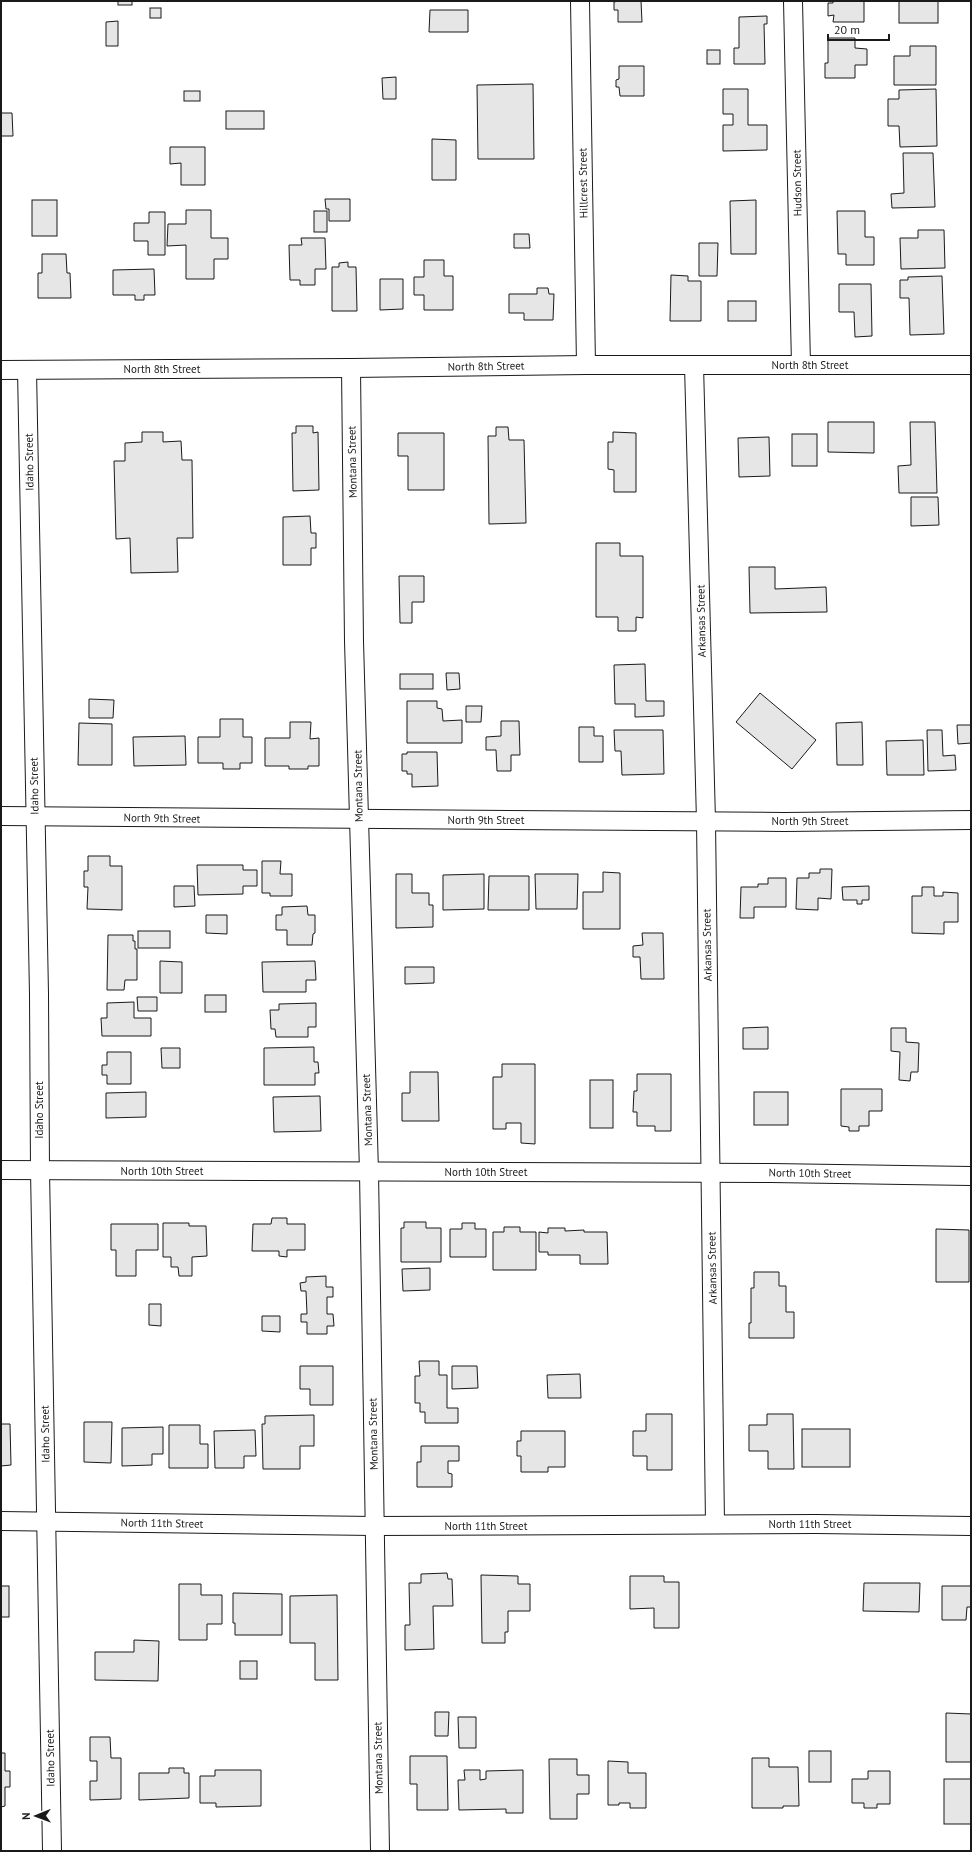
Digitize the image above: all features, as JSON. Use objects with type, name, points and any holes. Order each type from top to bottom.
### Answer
[{"type":"street","name":"Hillcrest Street","points":[[580,1],[586,365]]},
{"type":"street","name":"Hudson Street","points":[[793,1],[801,365]]},
{"type":"street","name":"North 8th Street","points":[[1,370],[586,365],[971,365]]},
{"type":"street","name":"Arkansas Street","points":[[694,365],[706,821],[715,1524]]},
{"type":"street","name":"Montana Street","points":[[351,368],[354,641],[369,1172],[380,1851]]},
{"type":"street","name":"Idaho Street","points":[[27,370],[39,994],[40,1170],[52,1851]]},
{"type":"street","name":"North 9th Street","points":[[1,816],[706,821],[971,820]]},
{"type":"street","name":"North 10th Street","points":[[1,1170],[711,1172],[971,1176]]},
{"type":"street","name":"North 11th Street","points":[[1,1521],[374,1526],[715,1524],[971,1526]]},
{"type":"building","points":[[118,1],[132,1],[132,5],[118,5]]},
{"type":"building","points":[[641,1],[642,22],[618,22],[618,10],[614,10],[614,2]]},
{"type":"building","points":[[833,1],[864,1],[864,22],[833,22],[834,15],[828,16],[828,3],[833,3]]},
{"type":"building","points":[[899,1],[938,1],[938,23],[899,23]]},
{"type":"building","points":[[150,8],[161,8],[161,18],[150,18]]},
{"type":"building","points":[[430,10],[468,10],[468,32],[429,32]]},
{"type":"building","points":[[767,16],[767,24],[764,24],[765,64],[734,64],[734,48],[739,48],[739,17]]},
{"type":"building","points":[[118,21],[118,46],[106,46],[106,22]]},
{"type":"building","points":[[828,38],[855,38],[855,48],[867,49],[867,65],[855,65],[855,78],[825,78],[825,63],[828,63]]},
{"type":"building","points":[[910,46],[936,46],[936,85],[894,85],[894,56],[910,56]]},
{"type":"building","points":[[707,50],[720,50],[720,64],[707,64]]},
{"type":"building","points":[[619,66],[644,66],[644,96],[620,96],[619,87],[616,87],[616,80],[619,79]]},
{"type":"building","points":[[396,77],[396,99],[383,99],[382,78]]},
{"type":"building","points":[[533,84],[534,159],[478,159],[477,85]]},
{"type":"building","points":[[723,89],[748,89],[748,125],[767,125],[767,150],[723,151],[723,125],[733,125],[733,114],[723,114]]},
{"type":"building","points":[[936,89],[937,146],[900,147],[899,126],[888,126],[888,99],[899,99],[899,90]]},
{"type":"building","points":[[184,91],[200,91],[200,101],[184,101]]},
{"type":"building","points":[[226,111],[264,111],[264,129],[226,129]]},
{"type":"building","points":[[1,113],[12,113],[13,136],[1,136]]},
{"type":"building","points":[[432,139],[456,140],[456,180],[432,180]]},
{"type":"building","points":[[170,147],[205,147],[205,185],[181,185],[181,163],[170,164]]},
{"type":"building","points":[[903,153],[933,153],[935,207],[892,208],[891,194],[904,193]]},
{"type":"building","points":[[325,199],[350,199],[350,221],[329,221],[329,209],[326,209]]},
{"type":"building","points":[[32,200],[57,200],[57,236],[32,236]]},
{"type":"building","points":[[756,200],[756,254],[731,254],[730,201]]},
{"type":"building","points":[[186,210],[211,210],[211,238],[228,238],[228,259],[214,259],[214,279],[186,279],[186,245],[167,246],[168,224],[186,224]]},
{"type":"building","points":[[314,211],[327,211],[327,232],[314,232]]},
{"type":"building","points":[[837,211],[865,211],[865,237],[874,237],[874,265],[846,265],[846,254],[838,254]]},
{"type":"building","points":[[149,212],[165,212],[165,255],[148,255],[148,241],[134,241],[134,223],[149,223]]},
{"type":"building","points":[[918,230],[944,230],[945,268],[901,269],[900,238],[918,238]]},
{"type":"building","points":[[514,234],[529,234],[530,248],[514,248]]},
{"type":"building","points":[[301,238],[325,238],[326,269],[315,269],[315,285],[300,285],[300,280],[290,280],[289,245],[302,245]]},
{"type":"building","points":[[699,243],[718,243],[717,276],[699,276]]},
{"type":"building","points":[[42,254],[66,254],[67,273],[70,273],[71,298],[38,298],[38,273],[42,273]]},
{"type":"building","points":[[424,260],[444,260],[444,276],[453,276],[453,310],[424,310],[424,295],[414,295],[414,277],[424,277]]},
{"type":"building","points":[[348,262],[348,267],[356,267],[357,311],[332,311],[332,267],[339,267],[339,263]]},
{"type":"building","points":[[154,269],[155,295],[144,295],[144,300],[135,300],[135,295],[113,295],[113,270]]},
{"type":"building","points":[[671,275],[688,276],[688,281],[701,281],[701,321],[670,321]]},
{"type":"building","points":[[942,276],[944,334],[910,335],[909,298],[900,298],[900,280],[908,280],[908,277]]},
{"type":"building","points":[[380,279],[403,279],[403,309],[380,310]]},
{"type":"building","points":[[839,284],[871,284],[872,336],[855,337],[854,312],[839,312]]},
{"type":"building","points":[[537,288],[548,288],[549,294],[554,294],[553,320],[524,320],[524,313],[509,313],[509,294],[537,294]]},
{"type":"building","points":[[728,301],[756,301],[756,321],[728,321]]},
{"type":"building","points":[[828,422],[874,422],[874,453],[828,452]]},
{"type":"building","points":[[910,422],[935,422],[937,493],[899,493],[898,466],[911,465]]},
{"type":"building","points":[[296,426],[313,426],[313,433],[318,432],[319,490],[293,491],[292,433],[296,433]]},
{"type":"building","points":[[496,427],[508,427],[509,440],[524,440],[526,523],[489,524],[488,436],[496,436]]},
{"type":"building","points":[[142,432],[163,432],[163,442],[181,441],[182,460],[192,460],[193,538],[177,538],[178,572],[131,573],[130,538],[116,539],[114,461],[125,461],[125,443],[142,442]]},
{"type":"building","points":[[613,432],[636,433],[636,492],[614,492],[614,470],[608,469],[608,442],[613,442]]},
{"type":"building","points":[[398,433],[444,433],[444,490],[408,490],[408,456],[398,456]]},
{"type":"building","points":[[792,434],[817,434],[817,466],[792,466]]},
{"type":"building","points":[[769,437],[770,476],[739,477],[738,438]]},
{"type":"building","points":[[911,497],[938,497],[939,525],[911,526]]},
{"type":"building","points":[[310,516],[311,533],[316,533],[316,548],[311,548],[311,565],[283,565],[283,517]]},
{"type":"building","points":[[596,543],[620,543],[620,556],[643,556],[643,618],[636,617],[636,631],[618,631],[618,617],[596,617]]},
{"type":"building","points":[[749,567],[775,567],[775,589],[826,587],[827,612],[750,613]]},
{"type":"building","points":[[399,576],[424,576],[424,602],[412,602],[412,623],[400,623]]},
{"type":"building","points":[[645,664],[646,701],[664,701],[664,716],[635,717],[635,704],[615,704],[614,665]]},
{"type":"building","points":[[446,673],[459,673],[460,689],[447,690]]},
{"type":"building","points":[[400,674],[433,674],[433,689],[400,689]]},
{"type":"building","points":[[760,693],[816,740],[792,769],[736,722]]},
{"type":"building","points":[[89,699],[114,700],[113,718],[89,718]]},
{"type":"building","points":[[407,701],[437,701],[437,708],[442,709],[443,721],[462,720],[462,743],[407,743]]},
{"type":"building","points":[[466,706],[482,706],[481,722],[466,722]]},
{"type":"building","points":[[220,719],[243,719],[243,737],[252,737],[252,763],[240,763],[240,769],[223,769],[223,763],[198,763],[198,737],[220,737]]},
{"type":"building","points":[[501,721],[519,721],[520,755],[511,755],[511,771],[497,771],[496,750],[486,750],[486,737],[501,736]]},
{"type":"building","points":[[290,722],[311,722],[310,739],[319,738],[319,766],[308,766],[308,769],[289,769],[289,766],[265,766],[265,738],[290,738]]},
{"type":"building","points":[[862,722],[863,765],[837,765],[836,723]]},
{"type":"building","points":[[79,723],[112,724],[112,765],[78,765]]},
{"type":"building","points":[[957,725],[971,725],[971,743],[958,744]]},
{"type":"building","points":[[579,727],[594,727],[594,736],[603,736],[603,762],[579,762]]},
{"type":"building","points":[[614,730],[663,730],[664,774],[622,775],[621,751],[615,751]]},
{"type":"building","points":[[927,730],[942,730],[943,756],[955,755],[956,770],[928,771]]},
{"type":"building","points":[[185,736],[186,765],[134,766],[133,737]]},
{"type":"building","points":[[923,740],[924,775],[887,775],[886,741]]},
{"type":"building","points":[[407,752],[437,752],[438,786],[412,787],[412,774],[407,774],[407,771],[402,771],[402,754],[407,754]]},
{"type":"building","points":[[88,856],[110,856],[110,866],[122,866],[122,910],[87,909],[88,887],[84,887],[84,871],[88,871]]},
{"type":"building","points":[[262,861],[281,861],[280,874],[292,874],[292,896],[270,896],[270,893],[262,893]]},
{"type":"building","points":[[197,865],[243,865],[243,870],[257,870],[257,886],[243,886],[243,894],[198,895]]},
{"type":"building","points":[[820,869],[832,869],[831,899],[818,898],[818,910],[796,909],[797,878],[809,878],[809,873],[820,873]]},
{"type":"building","points":[[603,872],[620,873],[620,929],[583,929],[583,892],[603,892]]},
{"type":"building","points":[[396,874],[412,874],[412,893],[429,893],[429,905],[433,905],[433,927],[396,928]]},
{"type":"building","points":[[484,874],[484,909],[443,910],[443,875]]},
{"type":"building","points":[[535,874],[578,874],[577,909],[536,909]]},
{"type":"building","points":[[489,876],[529,876],[529,910],[488,910]]},
{"type":"building","points":[[768,878],[786,878],[786,907],[754,907],[754,918],[740,918],[741,887],[758,887],[758,884],[768,884]]},
{"type":"building","points":[[174,886],[194,886],[195,906],[174,907]]},
{"type":"building","points":[[869,886],[869,900],[862,900],[862,904],[857,904],[857,900],[843,900],[842,887]]},
{"type":"building","points":[[922,887],[934,887],[934,896],[943,896],[943,892],[958,893],[958,922],[944,922],[944,934],[912,933],[912,896],[922,896]]},
{"type":"building","points":[[307,906],[308,915],[315,915],[315,933],[313,934],[312,945],[287,945],[287,930],[276,930],[276,915],[282,915],[282,907]]},
{"type":"building","points":[[206,915],[227,915],[227,934],[206,933]]},
{"type":"building","points":[[138,931],[170,931],[170,948],[138,948]]},
{"type":"building","points":[[642,933],[663,933],[664,979],[641,979],[640,957],[633,957],[633,946],[643,945]]},
{"type":"building","points":[[108,935],[133,935],[133,941],[135,941],[135,949],[137,949],[137,980],[125,980],[124,990],[107,990]]},
{"type":"building","points":[[160,961],[182,962],[182,993],[160,993]]},
{"type":"building","points":[[315,961],[316,980],[306,980],[306,992],[263,992],[262,962]]},
{"type":"building","points":[[405,967],[434,967],[434,983],[405,984]]},
{"type":"building","points":[[205,995],[226,995],[226,1012],[205,1012]]},
{"type":"building","points":[[137,997],[157,997],[157,1011],[138,1011]]},
{"type":"building","points":[[134,1002],[134,1018],[151,1018],[151,1036],[102,1036],[101,1018],[107,1018],[107,1003]]},
{"type":"building","points":[[316,1003],[316,1027],[308,1027],[308,1037],[276,1037],[275,1029],[271,1029],[270,1010],[279,1010],[279,1004]]},
{"type":"building","points":[[768,1027],[768,1049],[743,1049],[743,1028]]},
{"type":"building","points":[[891,1028],[906,1028],[906,1042],[919,1043],[918,1072],[911,1072],[910,1081],[899,1080],[900,1052],[891,1051]]},
{"type":"building","points":[[314,1047],[314,1062],[318,1062],[319,1073],[315,1073],[315,1085],[264,1085],[264,1048]]},
{"type":"building","points":[[161,1048],[180,1048],[180,1068],[162,1068]]},
{"type":"building","points":[[107,1052],[131,1052],[131,1084],[107,1084],[107,1075],[102,1075],[102,1065],[107,1065]]},
{"type":"building","points":[[502,1064],[535,1064],[535,1144],[521,1143],[521,1123],[506,1123],[506,1129],[493,1129],[493,1077],[502,1077]]},
{"type":"building","points":[[410,1072],[438,1072],[439,1121],[402,1121],[402,1093],[410,1093]]},
{"type":"building","points":[[637,1074],[671,1074],[671,1131],[655,1131],[655,1126],[637,1126],[637,1112],[633,1112],[634,1091],[637,1091]]},
{"type":"building","points":[[590,1080],[613,1080],[613,1128],[590,1128]]},
{"type":"building","points":[[841,1089],[882,1089],[882,1111],[869,1111],[869,1126],[859,1126],[859,1131],[849,1131],[849,1127],[841,1126]]},
{"type":"building","points":[[146,1092],[146,1117],[106,1118],[106,1093]]},
{"type":"building","points":[[754,1092],[788,1092],[788,1125],[754,1125]]},
{"type":"building","points":[[320,1096],[321,1131],[274,1132],[273,1097]]},
{"type":"building","points":[[272,1218],[287,1218],[287,1224],[305,1224],[305,1250],[287,1250],[287,1257],[279,1256],[279,1251],[252,1251],[253,1224],[271,1224]]},
{"type":"building","points":[[404,1222],[426,1222],[426,1228],[441,1228],[441,1262],[401,1262],[401,1228],[404,1228]]},
{"type":"building","points":[[163,1223],[189,1223],[189,1226],[206,1226],[207,1256],[192,1257],[192,1276],[179,1276],[178,1267],[171,1267],[171,1257],[163,1257]]},
{"type":"building","points":[[462,1223],[475,1223],[475,1229],[486,1229],[486,1257],[450,1257],[450,1229],[462,1229]]},
{"type":"building","points":[[111,1224],[158,1224],[158,1250],[136,1250],[136,1276],[116,1276],[116,1250],[111,1250]]},
{"type":"building","points":[[504,1227],[520,1227],[520,1232],[536,1232],[536,1270],[493,1270],[493,1232],[504,1232]]},
{"type":"building","points":[[548,1228],[565,1228],[565,1231],[584,1230],[584,1232],[607,1232],[608,1264],[580,1264],[580,1255],[548,1255],[548,1252],[539,1252],[539,1232],[548,1233]]},
{"type":"building","points":[[936,1229],[969,1230],[969,1282],[936,1282]]},
{"type":"building","points":[[430,1268],[430,1290],[403,1291],[402,1269]]},
{"type":"building","points":[[754,1272],[779,1272],[779,1286],[786,1286],[786,1312],[794,1312],[794,1338],[749,1338],[749,1323],[751,1323],[751,1288],[754,1288]]},
{"type":"building","points":[[326,1276],[326,1287],[333,1287],[333,1297],[327,1297],[327,1314],[333,1314],[334,1326],[327,1326],[327,1334],[307,1334],[307,1322],[301,1322],[301,1314],[307,1314],[306,1291],[301,1291],[300,1283],[306,1282],[306,1277]]},
{"type":"building","points":[[149,1304],[161,1304],[161,1326],[149,1325]]},
{"type":"building","points":[[262,1316],[280,1316],[280,1332],[262,1331]]},
{"type":"building","points":[[419,1361],[439,1361],[439,1375],[447,1375],[447,1408],[458,1408],[458,1423],[425,1423],[425,1412],[420,1412],[420,1403],[415,1403],[415,1376],[420,1376]]},
{"type":"building","points":[[300,1366],[333,1366],[333,1405],[310,1405],[310,1389],[300,1389]]},
{"type":"building","points":[[452,1366],[477,1366],[478,1388],[452,1389]]},
{"type":"building","points":[[580,1374],[581,1398],[548,1398],[547,1375]]},
{"type":"building","points":[[646,1414],[672,1414],[672,1470],[647,1470],[647,1456],[633,1456],[633,1431],[646,1431]]},
{"type":"building","points":[[767,1414],[793,1414],[794,1469],[768,1469],[768,1451],[749,1451],[749,1425],[767,1425]]},
{"type":"building","points":[[314,1415],[314,1446],[300,1446],[300,1469],[263,1469],[262,1424],[265,1424],[265,1416]]},
{"type":"building","points":[[84,1422],[112,1422],[111,1463],[84,1462]]},
{"type":"building","points":[[1,1424],[10,1424],[11,1465],[1,1466]]},
{"type":"building","points":[[169,1425],[200,1425],[200,1444],[208,1444],[208,1468],[169,1468]]},
{"type":"building","points":[[163,1427],[163,1454],[152,1454],[152,1465],[122,1466],[122,1428]]},
{"type":"building","points":[[802,1429],[850,1429],[850,1467],[802,1467]]},
{"type":"building","points":[[255,1430],[256,1456],[244,1456],[244,1468],[215,1468],[214,1431]]},
{"type":"building","points":[[521,1431],[565,1431],[565,1467],[548,1467],[548,1472],[521,1472],[521,1456],[517,1456],[517,1441],[521,1441]]},
{"type":"building","points":[[421,1446],[459,1446],[459,1461],[448,1461],[448,1473],[452,1474],[452,1487],[417,1487],[417,1462],[421,1462]]},
{"type":"building","points":[[447,1573],[448,1579],[452,1579],[453,1606],[433,1606],[434,1649],[405,1650],[405,1625],[410,1625],[409,1583],[421,1583],[421,1574]]},
{"type":"building","points":[[481,1575],[518,1576],[518,1584],[530,1584],[530,1611],[508,1611],[508,1632],[505,1632],[505,1643],[482,1643]]},
{"type":"building","points":[[630,1576],[664,1576],[664,1582],[679,1582],[679,1628],[654,1628],[654,1608],[630,1609]]},
{"type":"building","points":[[864,1583],[920,1583],[919,1612],[863,1611]]},
{"type":"building","points":[[179,1584],[201,1584],[201,1595],[222,1595],[222,1624],[207,1624],[207,1640],[179,1640]]},
{"type":"building","points":[[1,1586],[9,1586],[9,1617],[1,1617]]},
{"type":"building","points":[[942,1586],[971,1586],[971,1607],[967,1607],[966,1620],[942,1620]]},
{"type":"building","points":[[233,1593],[282,1594],[282,1635],[235,1635],[235,1623],[233,1623]]},
{"type":"building","points":[[337,1595],[338,1680],[315,1680],[315,1643],[290,1643],[290,1596]]},
{"type":"building","points":[[134,1640],[159,1641],[158,1681],[95,1680],[95,1652],[134,1652]]},
{"type":"building","points":[[240,1661],[257,1661],[257,1679],[240,1679]]},
{"type":"building","points":[[435,1712],[449,1712],[448,1736],[435,1736]]},
{"type":"building","points":[[946,1713],[971,1714],[971,1762],[946,1762]]},
{"type":"building","points":[[458,1717],[476,1717],[476,1748],[459,1748]]},
{"type":"building","points":[[90,1737],[110,1737],[111,1758],[121,1758],[121,1799],[90,1800],[90,1781],[97,1781],[97,1761],[90,1761]]},
{"type":"building","points":[[809,1751],[831,1751],[831,1782],[809,1782]]},
{"type":"building","points":[[1,1753],[5,1753],[5,1771],[10,1771],[10,1787],[5,1787],[5,1806],[1,1807]]},
{"type":"building","points":[[410,1756],[447,1756],[448,1810],[417,1810],[417,1784],[410,1784]]},
{"type":"building","points":[[752,1758],[769,1758],[769,1767],[798,1767],[799,1806],[783,1806],[783,1808],[752,1808]]},
{"type":"building","points":[[549,1759],[577,1759],[577,1775],[589,1775],[589,1794],[577,1794],[577,1819],[550,1819]]},
{"type":"building","points":[[608,1761],[628,1762],[628,1773],[646,1773],[646,1808],[630,1808],[630,1803],[608,1805]]},
{"type":"building","points":[[169,1768],[184,1768],[184,1773],[189,1773],[189,1798],[139,1800],[139,1773],[169,1773]]},
{"type":"building","points":[[215,1770],[261,1770],[261,1806],[216,1807],[216,1803],[200,1803],[200,1776],[215,1776]]},
{"type":"building","points":[[464,1770],[480,1770],[480,1780],[486,1779],[486,1771],[523,1770],[523,1813],[506,1813],[506,1809],[459,1810],[458,1780],[465,1780]]},
{"type":"building","points":[[868,1771],[890,1771],[890,1804],[877,1804],[877,1808],[864,1808],[864,1803],[852,1803],[852,1779],[868,1779]]},
{"type":"building","points":[[944,1779],[971,1779],[971,1824],[944,1824]]}]
